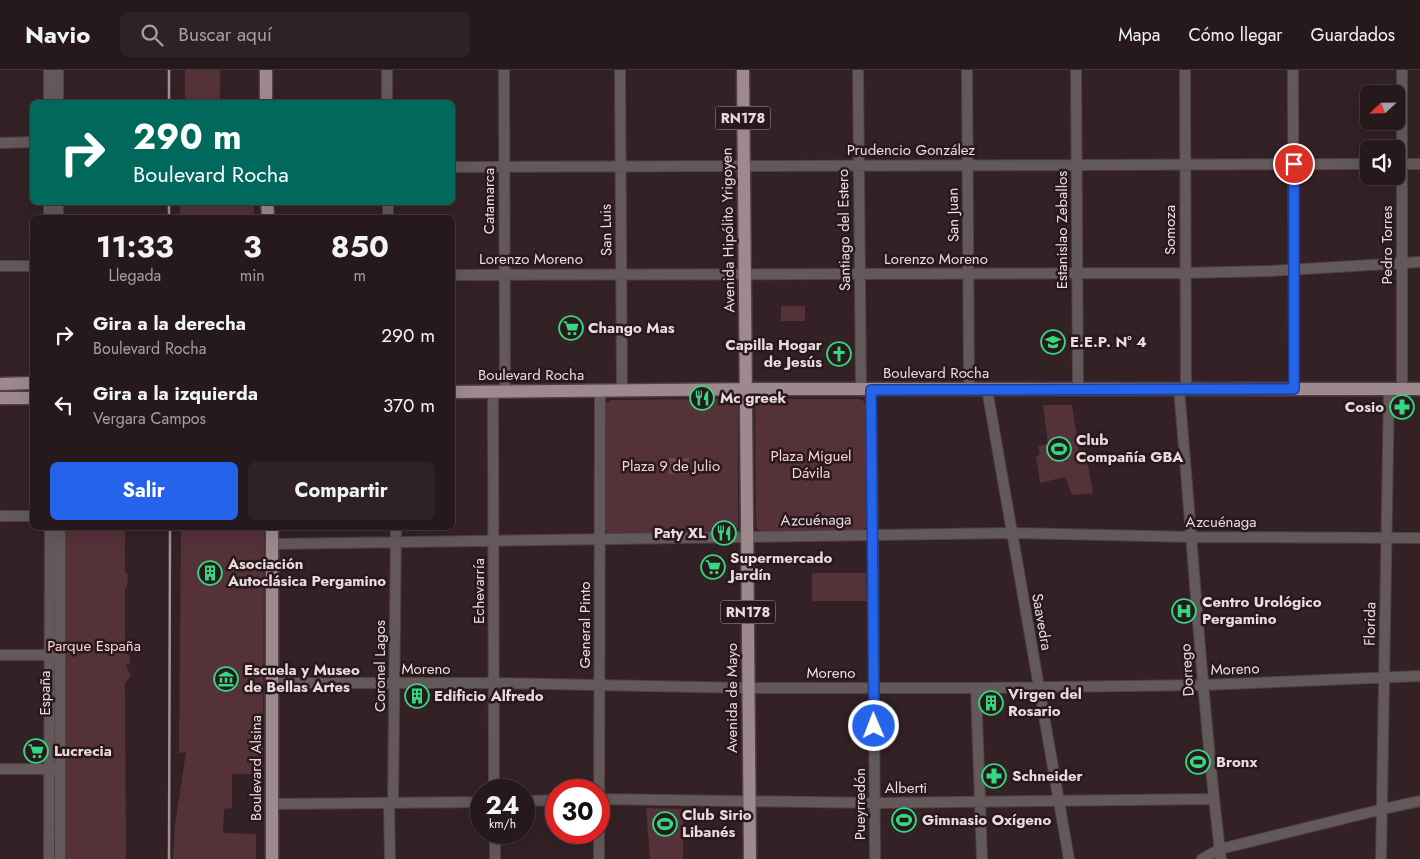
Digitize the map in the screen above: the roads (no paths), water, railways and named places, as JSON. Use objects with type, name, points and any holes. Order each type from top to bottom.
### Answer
[{"type":"main road","points":[[266,70],[266,100]]},
{"type":"main road","name":"Avenida Hipólito Yrigoyen","points":[[743,70],[746,389]]},
{"type":"main road","points":[[0,384],[30,383]]},
{"type":"main road","name":"Boulevard Rocha","points":[[455,392],[746,389],[1420,389]]},
{"type":"main road","name":"RN178","points":[[746,389],[748,536]]},
{"type":"main road","points":[[0,398],[30,398]]},
{"type":"main road","name":"Boulevard Alsina","points":[[272,530],[272,859]]},
{"type":"main road","name":"Avenida de Mayo","points":[[748,536],[750,859]]},
{"type":"street","points":[[49,70],[50,100]]},
{"type":"street","points":[[58,70],[58,100]]},
{"type":"street","points":[[387,70],[388,100]]},
{"type":"street","name":"Catamarca","points":[[499,391],[505,274],[504,70]]},
{"type":"street","name":"San Luis","points":[[620,70],[622,390]]},
{"type":"street","name":"Santiago del Estero","points":[[858,70],[860,274],[866,390]]},
{"type":"street","name":"San Juan","points":[[967,70],[969,389]]},
{"type":"street","name":"Estanislao Zeballos","points":[[1076,70],[1078,389]]},
{"type":"street","name":"Somoza","points":[[1182,389],[1185,273],[1185,70]]},
{"type":"street","points":[[1293,70],[1294,389]]},
{"type":"street","name":"Pedro Torres","points":[[1400,140],[1402,70]]},
{"type":"street","points":[[0,143],[30,142]]},
{"type":"street","name":"Prudencio González","points":[[455,167],[1360,164]]},
{"type":"street","points":[[1405,164],[1420,164]]},
{"type":"street","name":"Pedro Torres","points":[[1400,185],[1402,389]]},
{"type":"street","name":"Lorenzo Moreno","points":[[455,274],[1185,273],[1420,262]]},
{"type":"street","points":[[0,266],[30,266]]},
{"type":"street","name":"Saavedra","points":[[987,389],[1069,859]]},
{"type":"street","name":"Dorrego","points":[[1182,389],[1203,685],[1220,854]]},
{"type":"street","name":"Florida","points":[[1381,859],[1389,389]]},
{"type":"street","name":"Pueyrredón","points":[[866,390],[873,534],[875,859]]},
{"type":"street","name":"Echevarría","points":[[494,779],[494,540],[499,391]]},
{"type":"street","name":"General Pinto","points":[[599,779],[600,391]]},
{"type":"street","points":[[0,516],[30,516]]},
{"type":"street","name":"España","points":[[50,530],[55,655],[55,769],[50,859]]},
{"type":"street","name":"España","points":[[55,655],[60,530]]},
{"type":"street","name":"Coronel Lagos","points":[[390,859],[395,684],[396,530]]},
{"type":"street","name":"Azcuénaga","points":[[272,544],[1011,533],[1192,537],[1420,538]]},
{"type":"street","points":[[0,655],[55,655]]},
{"type":"street","name":"Moreno","points":[[272,683],[494,683],[748,688],[976,688],[1203,685],[1420,676]]},
{"type":"street","points":[[976,688],[982,859]]},
{"type":"street","points":[[0,769],[55,769]]},
{"type":"street","name":"España","points":[[55,769],[60,859]]},
{"type":"street","name":"Alberti","points":[[610,800],[875,803],[1214,799]]},
{"type":"street","points":[[1202,859],[1383,809],[1420,801]]},
{"type":"street","points":[[272,804],[470,802]]},
{"type":"street","points":[[495,844],[495,859]]},
{"type":"street","name":"General Pinto","points":[[599,844],[599,859]]},
{"type":"railway","points":[[169,70],[169,100]]},
{"type":"railway","points":[[169,205],[169,215]]},
{"type":"railway","points":[[169,859],[170,530]]},
{"type":"place","name":"Chango Mas","points":[[571,328]]},
{"type":"place","name":"E.E.P. N° 4","points":[[1053,342]]},
{"type":"place","name":"Capilla Hogar de Jesús","points":[[839,354]]},
{"type":"place","name":"Mc greek","points":[[702,398]]},
{"type":"place","name":"Cosio","points":[[1402,407]]},
{"type":"place","name":"Club Compañía GBA","points":[[1059,449]]},
{"type":"place","name":"Paty XL","points":[[724,533]]},
{"type":"place","name":"Supermercado Jardín","points":[[713,567]]},
{"type":"place","name":"Asociación Autoclásica Pergamino","points":[[210,573]]},
{"type":"place","name":"Centro Urológico Pergamino","points":[[1184,611]]},
{"type":"place","name":"Escuela y Museo de Bellas Artes","points":[[226,679]]},
{"type":"place","name":"Edificio Alfredo","points":[[417,696]]},
{"type":"place","name":"Virgen del Rosario","points":[[991,703]]},
{"type":"place","name":"Lucrecia","points":[[36,751]]},
{"type":"place","name":"Bronx","points":[[1198,762]]},
{"type":"place","name":"Schneider","points":[[994,776]]},
{"type":"place","name":"Gimnasio Oxígeno","points":[[904,820]]},
{"type":"place","name":"Club Sirio Libanés","points":[[665,824]]},
{"type":"park label","name":"Plaza Miguel Dávila","points":[[811,464]]},
{"type":"park label","name":"Plaza 9 de Julio","points":[[671,466]]},
{"type":"park label","name":"Parque España","points":[[94,646]]}]
